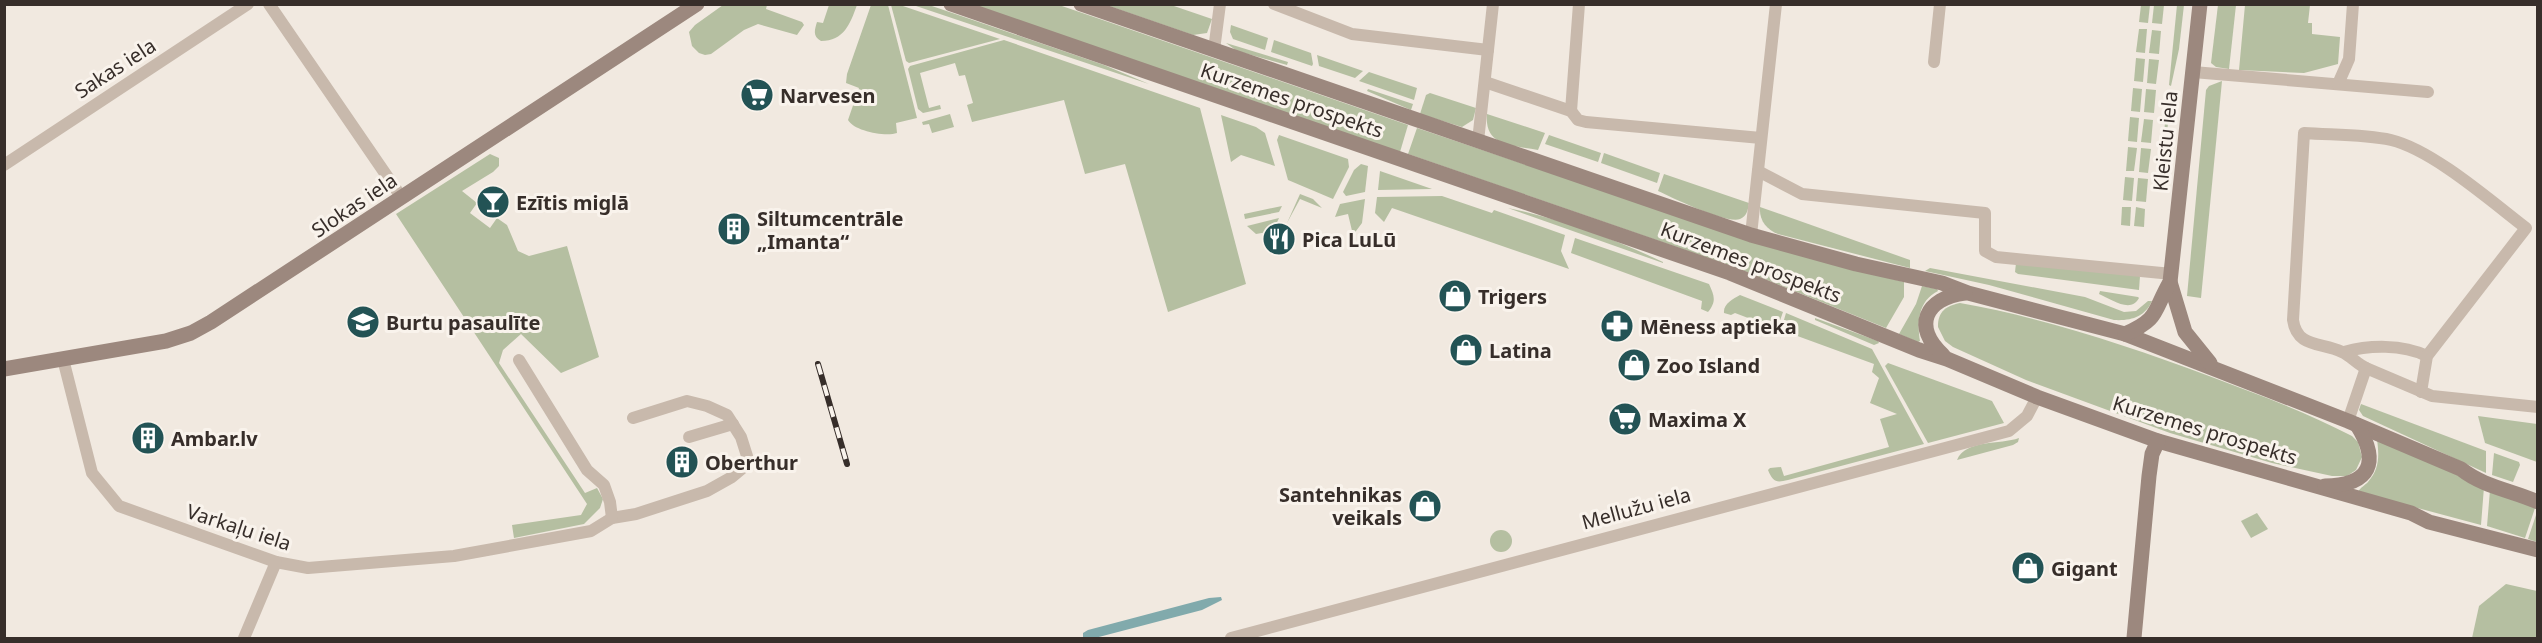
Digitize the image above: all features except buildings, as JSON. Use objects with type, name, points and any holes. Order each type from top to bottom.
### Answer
[{"type":"main road","name":"Slokas iela","points":[[4,369],[166,341],[191,333],[285,275],[697,4]]},
{"type":"main road","name":"Kurzemes prospekts","points":[[951,4],[1730,273],[2037,397],[2157,441],[2411,513],[2440,525],[2538,550]]},
{"type":"main road","name":"Kurzemes prospekts","points":[[1081,4],[1751,235],[1856,264],[1942,283],[1968,293],[2125,334],[2212,366],[2461,469],[2474,479],[2501,490],[2516,492],[2538,502]]},
{"type":"main road","name":"Kleistu iela","points":[[2125,334],[2148,322],[2157,313],[2171,278],[2200,4]]},
{"type":"main road","name":"Kleistu iela","points":[[2171,278],[2185,332],[2212,366]]},
{"type":"main road","points":[[1947,359],[1931,344],[1926,327],[1928,313],[1935,303],[1947,296],[1968,293]]},
{"type":"main road","points":[[2319,486],[2341,485],[2358,478],[2367,469],[2370,451],[2368,443],[2352,423]]},
{"type":"main road","points":[[2134,639],[2150,465],[2157,441]]},
{"type":"street","name":"Sakas iela","points":[[4,165],[248,4]]},
{"type":"street","points":[[269,4],[402,198]]},
{"type":"street","points":[[1214,50],[1220,4]]},
{"type":"street","points":[[1274,4],[1352,34],[1488,50]]},
{"type":"street","points":[[1478,141],[1493,4]]},
{"type":"street","points":[[1570,111],[1579,4]]},
{"type":"street","points":[[1751,235],[1776,4]]},
{"type":"street","points":[[1934,62],[1940,4]]},
{"type":"street","points":[[2338,84],[2349,59],[2353,4]]},
{"type":"street","points":[[2193,72],[2428,92]]},
{"type":"street","points":[[1485,82],[1570,111],[1578,120],[1586,122],[1761,138]]},
{"type":"street","points":[[2421,392],[2427,356],[2526,228],[2439,164],[2415,150],[2392,141],[2304,133],[2293,320],[2295,332],[2304,340],[2344,352],[2354,363],[2421,392],[2440,397],[2538,406]]},
{"type":"street","points":[[1758,171],[1802,194],[1985,213],[1985,251],[1996,257],[2171,278]]},
{"type":"street","points":[[2344,352],[2364,346],[2416,351],[2427,356]]},
{"type":"street","name":"Varkaļu iela","points":[[63,359],[92,473],[119,506],[276,562],[308,568],[454,556],[591,531],[612,518],[636,514],[707,491],[732,477],[744,467],[747,456],[741,437],[732,424]]},
{"type":"street","points":[[519,360],[587,470],[604,485],[610,502],[612,518]]},
{"type":"street","points":[[2352,423],[2366,368]]},
{"type":"street","name":"Mellužu iela","points":[[1231,639],[1552,551],[2009,431],[2027,416],[2037,397]]},
{"type":"street","points":[[633,418],[687,401],[707,405],[727,415],[732,424],[689,437]]},
{"type":"street","points":[[244,639],[276,562]]},
{"type":"green space","points":[[723,5],[767,5],[766,9],[802,22],[804,25],[797,35],[758,24],[744,30],[711,54],[699,53],[692,46],[689,32]]},
{"type":"green space","points":[[829,5],[857,5],[849,25],[841,35],[821,41],[815,35],[817,22],[823,23]]},
{"type":"green space","points":[[871,5],[888,5],[917,118],[896,123],[897,133],[892,134],[878,134],[863,130],[848,120],[859,88],[846,83],[847,74]]},
{"type":"green space","points":[[891,5],[900,5],[1000,39],[909,63],[906,61]]},
{"type":"green space","points":[[913,5],[929,5],[1104,65],[1149,84]]},
{"type":"green space","points":[[974,5],[1059,5],[1408,125],[1400,152]]},
{"type":"green space","points":[[1106,5],[1171,5],[1212,19],[1207,33],[1193,35]]},
{"type":"green space","points":[[2141,5],[2150,5],[2148,23],[2139,22]]},
{"type":"green space","points":[[2154,5],[2164,5],[2162,24],[2152,23]]},
{"type":"green space","points":[[2177,5],[2184,5],[2179,49],[2171,86],[2169,85]]},
{"type":"green space","points":[[2218,5],[2236,5],[2229,69],[2216,67],[2211,63]]},
{"type":"green space","points":[[2245,5],[2310,5],[2308,23],[2312,23],[2312,34],[2340,37],[2338,64],[2304,73],[2239,70]]},
{"type":"green space","points":[[1231,25],[1268,38],[1265,50],[1233,39],[1230,32]]},
{"type":"green space","points":[[2139,29],[2147,29],[2145,53],[2136,52]]},
{"type":"green space","points":[[2152,30],[2161,31],[2159,54],[2149,53]]},
{"type":"green space","points":[[1004,40],[1200,108],[1246,284],[1168,312],[1125,164],[1085,174],[1064,100],[972,122],[967,105],[973,103],[965,75],[959,76],[955,63],[920,73],[929,108],[940,105],[941,109],[923,113],[918,109],[908,69],[910,66]]},
{"type":"green space","points":[[1274,40],[1311,53],[1312,66],[1271,52]]},
{"type":"green space","points":[[1226,43],[1288,62],[1287,65],[1237,51]]},
{"type":"green space","points":[[1317,55],[1363,71],[1355,78],[1319,66]]},
{"type":"green space","points":[[2136,58],[2145,59],[2143,82],[2134,81]]},
{"type":"green space","points":[[2149,59],[2159,60],[2156,84],[2147,83]]},
{"type":"green space","points":[[1369,72],[1417,88],[1414,100],[1359,81]]},
{"type":"green space","points":[[2222,81],[2201,298],[2187,296],[2206,90],[2209,86]]},
{"type":"green space","points":[[2133,88],[2142,89],[2140,112],[2131,111]]},
{"type":"green space","points":[[1368,89],[1413,104],[1411,110],[1367,91]]},
{"type":"green space","points":[[2146,89],[2156,90],[2154,113],[2144,112]]},
{"type":"green space","points":[[2168,91],[2171,91],[2166,144],[2163,144]]},
{"type":"green space","points":[[1430,93],[1476,108],[1473,120],[1462,127],[1420,114],[1426,95]]},
{"type":"green space","points":[[950,114],[954,127],[932,133],[929,124],[923,125],[922,122]]},
{"type":"green space","points":[[1487,114],[1545,133],[1538,150],[1510,145],[1495,139],[1487,125]]},
{"type":"green space","points":[[1221,115],[1256,127],[1265,133],[1275,166],[1241,155],[1231,162]]},
{"type":"green space","points":[[2130,117],[2139,118],[2137,142],[2128,141]]},
{"type":"green space","points":[[2144,119],[2153,120],[2151,143],[2141,142]]},
{"type":"green space","points":[[1417,128],[1773,248],[1904,282],[1904,297],[1886,328],[1737,268],[1408,154]]},
{"type":"green space","points":[[1279,135],[1348,159],[1349,167],[1333,199],[1288,180],[1277,140]]},
{"type":"green space","points":[[1549,135],[1601,153],[1598,162],[1545,144]]},
{"type":"green space","points":[[2128,147],[2137,148],[2134,171],[2126,171]]},
{"type":"green space","points":[[2141,148],[2151,149],[2148,173],[2139,172]]},
{"type":"green space","points":[[1604,153],[1660,173],[1657,183],[1601,163]]},
{"type":"green space","points":[[490,154],[499,158],[499,166],[462,191],[477,203],[470,213],[490,228],[497,218],[507,225],[518,251],[529,256],[567,246],[599,357],[561,373],[521,334],[503,350],[499,363],[585,493],[597,488],[603,499],[600,508],[584,524],[514,538],[512,525],[581,515],[587,504],[396,214]]},
{"type":"green space","points":[[1361,164],[1368,166],[1365,192],[1346,196],[1343,192],[1354,170]]},
{"type":"green space","points":[[1380,171],[1432,189],[1378,190]]},
{"type":"green space","points":[[1664,174],[1749,203],[1747,213],[1740,219],[1723,218],[1699,210],[1658,191]]},
{"type":"green space","points":[[2125,177],[2134,178],[2132,201],[2123,200]]},
{"type":"green space","points":[[2138,178],[2148,179],[2146,202],[2136,201]]},
{"type":"green space","points":[[1300,194],[1313,199],[1322,208],[1300,199],[1287,223]]},
{"type":"green space","points":[[1442,196],[1492,213],[1494,210],[1565,235],[1561,251],[1569,269],[1392,208],[1384,222],[1375,213],[1377,197]]},
{"type":"green space","points":[[1365,199],[1362,223],[1353,235],[1348,214],[1335,217],[1340,204]]},
{"type":"green space","points":[[1282,206],[1279,212],[1245,219],[1244,214]]},
{"type":"green space","points":[[1760,207],[1910,260],[1910,268],[1778,234],[1764,224]]},
{"type":"green space","points":[[2122,207],[2131,207],[2130,226],[2121,225]]},
{"type":"green space","points":[[2136,207],[2145,209],[2144,227],[2134,226]]},
{"type":"green space","points":[[1508,208],[1587,230],[1663,263]]},
{"type":"green space","points":[[1279,218],[1273,231],[1256,234],[1247,226]]},
{"type":"green space","points":[[1575,238],[1709,284],[1713,295],[1713,305],[1708,312],[1701,309],[1702,301],[1571,253]]},
{"type":"green space","points":[[2016,263],[2140,276],[2139,290],[2018,274],[2015,272]]},
{"type":"green space","points":[[1930,268],[2085,297],[2124,312],[2136,311],[2148,301],[2152,301],[2146,311],[2137,317],[2114,320],[1989,285],[1925,271]]},
{"type":"green space","points":[[1922,286],[1938,291],[1926,300],[1920,313],[1920,341],[1918,342],[1899,334],[1916,304]]},
{"type":"green space","points":[[2100,291],[2139,298],[2135,303],[2126,305],[2099,294]]},
{"type":"green space","points":[[1740,295],[1783,312],[1777,329],[1735,313],[1731,315],[1724,313],[1727,304]]},
{"type":"green space","points":[[1960,303],[1992,309],[2086,334],[2245,390],[2299,411],[2352,436],[2358,442],[2362,457],[2356,470],[2347,476],[2332,476],[2272,463],[2170,433],[2026,380],[1953,347],[1945,341],[1938,327],[1939,317],[1947,308]]},
{"type":"green space","points":[[1786,313],[1872,349],[1924,444],[1788,480],[1773,479],[1768,470],[1770,468],[1781,467],[1784,476],[1889,447],[1880,419],[1897,414],[1870,403],[1879,378],[1872,372],[1874,364],[1781,330]]},
{"type":"green space","points":[[1815,318],[1879,343],[1874,345],[1815,320]]},
{"type":"green space","points":[[1888,363],[1992,401],[2004,423],[1928,443],[1885,366]]},
{"type":"green space","points":[[2361,404],[2486,451],[2486,473],[2363,416],[2359,410]]},
{"type":"green space","points":[[2478,416],[2537,424],[2537,462],[2485,443]]},
{"type":"green space","points":[[2019,438],[2018,442],[2013,445],[1957,460],[1961,453],[1976,446]]},
{"type":"green space","points":[[2377,439],[2484,487],[2481,525],[2358,492],[2372,477],[2377,467]]},
{"type":"green space","points":[[2494,453],[2519,462],[2520,465],[2513,482],[2492,475]]},
{"type":"green space","points":[[2490,490],[2535,508],[2525,538],[2487,526]]},
{"type":"green space","points":[[2537,512],[2537,542],[2528,539]]},
{"type":"green space","points":[[2257,513],[2268,529],[2251,538],[2241,521]]},
{"type":"green space","points":[[1497,530],[1505,530],[1512,537],[1512,545],[1505,552],[1497,552],[1490,545],[1490,537]]},
{"type":"green space","points":[[2506,584],[2537,591],[2537,638],[2472,638],[2479,606]]},
{"type":"water","points":[[1221,597],[1222,600],[1202,610],[1095,638],[1083,638],[1083,633],[1088,630],[1209,598]]},
{"type":"railway","points":[[818,364],[847,464]]},
{"type":"place","name":"Narvesen","points":[[757,95]]},
{"type":"place","name":"Ezītis miglā","points":[[493,202]]},
{"type":"place","name":"Siltumcentrāle „Imanta“","points":[[734,229]]},
{"type":"place","name":"Pica LuLū","points":[[1279,239]]},
{"type":"place","name":"Trigers","points":[[1455,296]]},
{"type":"place","name":"Burtu pasaulīte","points":[[363,322]]},
{"type":"place","name":"Mēness aptieka","points":[[1617,326]]},
{"type":"place","name":"Latina","points":[[1466,350]]},
{"type":"place","name":"Zoo Island","points":[[1634,365]]},
{"type":"place","name":"Maxima X","points":[[1625,419]]},
{"type":"place","name":"Ambar.lv","points":[[148,438]]},
{"type":"place","name":"Oberthur","points":[[682,462]]},
{"type":"place","name":"Santehnikas veikals","points":[[1425,506]]},
{"type":"place","name":"Gigant","points":[[2028,568]]}]
